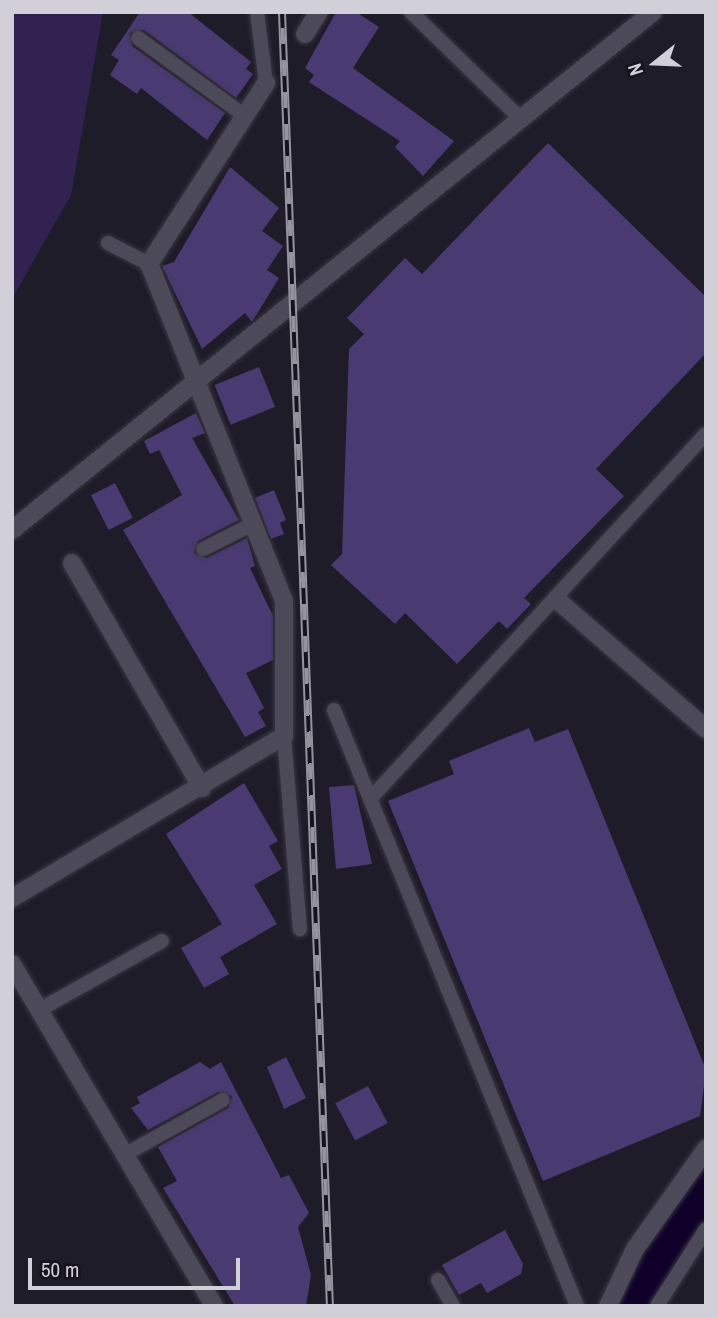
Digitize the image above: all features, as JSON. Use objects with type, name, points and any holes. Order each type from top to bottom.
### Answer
[{"type":"street","points":[[305,34],[319,12]]},
{"type":"street","points":[[12,530],[195,385],[519,117],[653,12]]},
{"type":"street","points":[[12,898],[202,789],[284,736],[284,601],[195,385],[149,264],[266,83]]},
{"type":"street","points":[[72,563],[202,789]]},
{"type":"street","points":[[556,599],[706,729]]},
{"type":"street","points":[[13,968],[214,1306]]},
{"type":"street","points":[[608,1306],[635,1249],[706,1149]]},
{"type":"lane","points":[[257,12],[266,83]]},
{"type":"lane","points":[[411,12],[519,117]]},
{"type":"lane","points":[[138,38],[245,116]]},
{"type":"lane","points":[[108,243],[149,264]]},
{"type":"lane","points":[[370,799],[706,434]]},
{"type":"lane","points":[[203,549],[253,524]]},
{"type":"lane","points":[[334,710],[577,1306]]},
{"type":"lane","points":[[284,736],[300,929]]},
{"type":"lane","points":[[39,1010],[162,941]]},
{"type":"lane","points":[[124,1155],[223,1100]]},
{"type":"lane","points":[[657,1306],[706,1229]]},
{"type":"lane","points":[[438,1280],[453,1306]]},
{"type":"shaded area","points":[[12,12],[103,12],[71,195],[12,299]]},
{"type":"building","points":[[140,12],[188,12],[251,62],[246,69],[253,74],[236,98],[144,30],[130,33],[132,46],[225,113],[207,140],[141,88],[137,94],[110,75],[119,60],[111,55]]},
{"type":"building","points":[[336,12],[356,12],[379,27],[353,68],[454,141],[423,176],[395,147],[400,141],[309,82],[314,75],[305,68]]},
{"type":"building","points":[[548,143],[706,297],[706,353],[596,469],[624,496],[524,598],[531,604],[507,629],[499,621],[457,664],[405,613],[395,624],[331,565],[342,554],[349,349],[364,334],[347,318],[405,258],[422,274]]},
{"type":"building","points":[[230,167],[279,208],[262,231],[283,246],[267,270],[279,278],[252,322],[245,313],[202,349],[162,266],[174,262]]},
{"type":"building","points":[[259,367],[275,407],[231,425],[214,385]]},
{"type":"building","points":[[196,413],[205,433],[192,438],[239,520],[198,541],[194,553],[207,558],[247,538],[255,566],[250,568],[273,616],[273,660],[246,673],[264,708],[258,712],[266,726],[245,737],[123,530],[182,495],[159,450],[150,454],[144,441]]},
{"type":"building","points":[[115,483],[133,518],[109,530],[91,495]]},
{"type":"building","points":[[274,490],[286,520],[280,523],[284,534],[271,539],[255,498]]},
{"type":"building","points":[[529,728],[535,742],[568,729],[706,1070],[700,1116],[543,1181],[388,801],[454,774],[449,761]]},
{"type":"building","points":[[244,783],[278,841],[269,846],[282,869],[254,885],[277,924],[220,957],[229,974],[204,988],[181,948],[222,924],[166,834]]},
{"type":"building","points":[[354,785],[372,864],[336,869],[329,787]]},
{"type":"building","points":[[286,1057],[306,1098],[284,1109],[267,1067]]},
{"type":"building","points":[[200,1062],[210,1069],[221,1062],[281,1178],[289,1175],[309,1213],[298,1227],[311,1275],[306,1306],[235,1306],[163,1188],[177,1181],[158,1147],[228,1108],[232,1096],[218,1092],[148,1130],[131,1108],[140,1103],[137,1097]]},
{"type":"building","points":[[368,1086],[388,1123],[355,1140],[335,1103]]},
{"type":"building","points":[[505,1230],[523,1264],[521,1274],[487,1293],[481,1283],[459,1295],[442,1265]]},
{"type":"waterway","points":[[629,1306],[706,1188]]},
{"type":"railway","points":[[282,12],[330,1306]]}]
